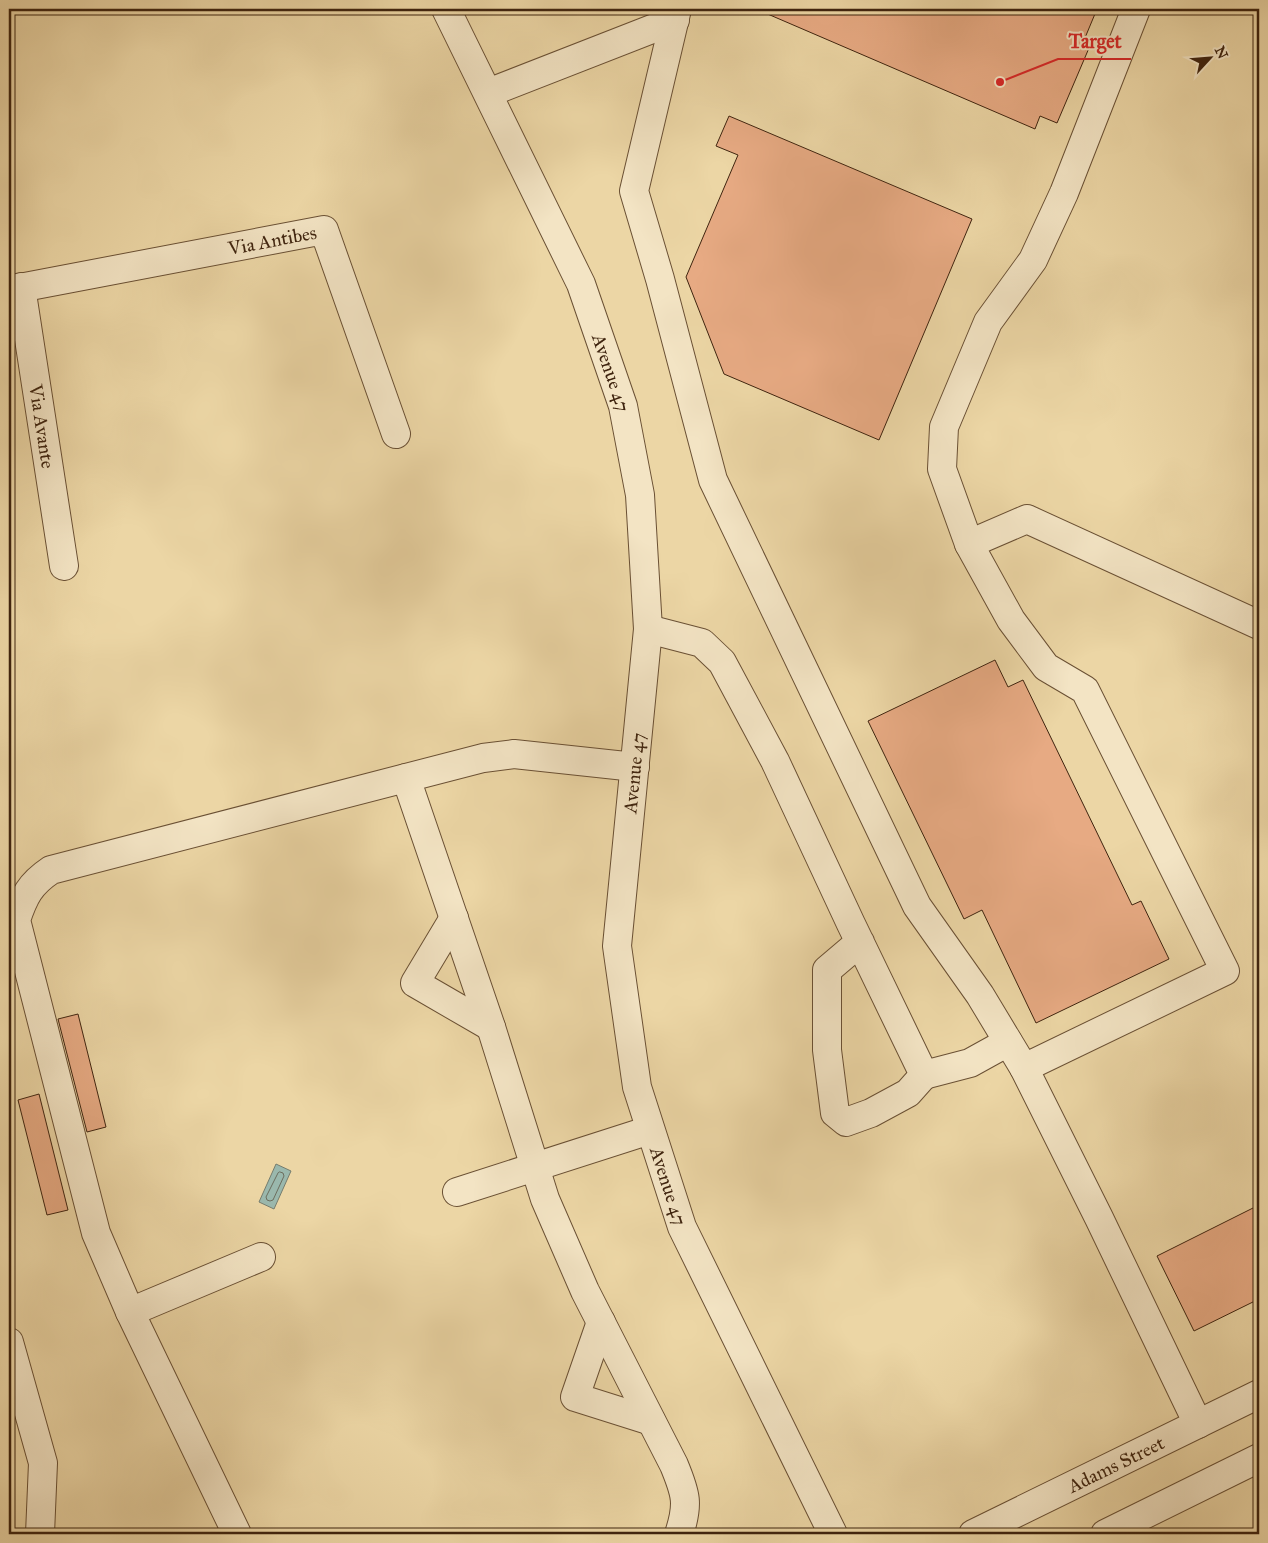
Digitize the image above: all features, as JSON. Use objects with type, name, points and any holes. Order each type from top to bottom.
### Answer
[{"type":"street","name":"Avenue 47","points":[[446,9],[582,284],[623,406],[640,495],[648,628],[617,946],[637,1087],[682,1227],[834,1534]]},
{"type":"street","points":[[1024,1068],[1225,971],[1085,690],[1046,667],[1010,620],[969,544],[942,469],[944,427],[988,322],[1034,260],[1064,193],[1136,9]]},
{"type":"street","points":[[488,93],[676,15]]},
{"type":"street","points":[[676,15],[634,191],[660,279],[713,480],[917,906],[980,996],[1024,1068],[1099,1218],[1198,1424]]},
{"type":"street","name":"Via Antibes","points":[[15,289],[324,230],[396,434]]},
{"type":"street","name":"Via Avante","points":[[15,289],[64,566]]},
{"type":"street","points":[[969,544],[1026,519],[1259,625]]},
{"type":"street","points":[[648,628],[702,643],[722,662],[775,761],[924,1075]]},
{"type":"street","points":[[237,1534],[130,1312],[96,1233],[16,920],[23,900],[38,879],[51,870],[483,758],[514,754],[635,767]]},
{"type":"street","points":[[406,778],[491,1027],[546,1200],[584,1291],[674,1465],[684,1490],[685,1516],[679,1534]]},
{"type":"street","points":[[454,918],[416,982],[491,1027]]},
{"type":"street","points":[[860,942],[827,970],[827,1050],[835,1112],[846,1122],[871,1113],[908,1093],[924,1075],[970,1063],[1008,1042]]},
{"type":"street","points":[[457,1192],[650,1130]]},
{"type":"street","points":[[130,1312],[261,1257]]},
{"type":"street","points":[[601,1322],[575,1397],[651,1421]]},
{"type":"street","points":[[9,1342],[43,1463],[40,1534]]},
{"type":"street","name":"Adams Street","points":[[973,1534],[1259,1394]]},
{"type":"street","points":[[1105,1534],[1259,1458]]},
{"type":"water","points":[[276,1164],[291,1171],[274,1209],[259,1202]]},
{"type":"building","points":[[756,9],[1097,9],[1082,45],[1089,48],[1057,123],[1040,116],[1035,129]]},
{"type":"building","points":[[729,116],[972,219],[879,440],[724,374],[686,277],[738,155],[716,146]]},
{"type":"building","points":[[995,660],[1008,687],[1023,680],[1132,905],[1141,901],[1169,959],[1036,1023],[982,910],[964,919],[868,721]]},
{"type":"building","points":[[78,1014],[106,1127],[87,1132],[58,1019]]},
{"type":"building","points":[[39,1094],[68,1210],[47,1215],[18,1100]]},
{"type":"building","points":[[1259,1205],[1259,1299],[1194,1331],[1157,1256]]},
{"type":"place","name":"Target","points":[[1000,82]]}]
